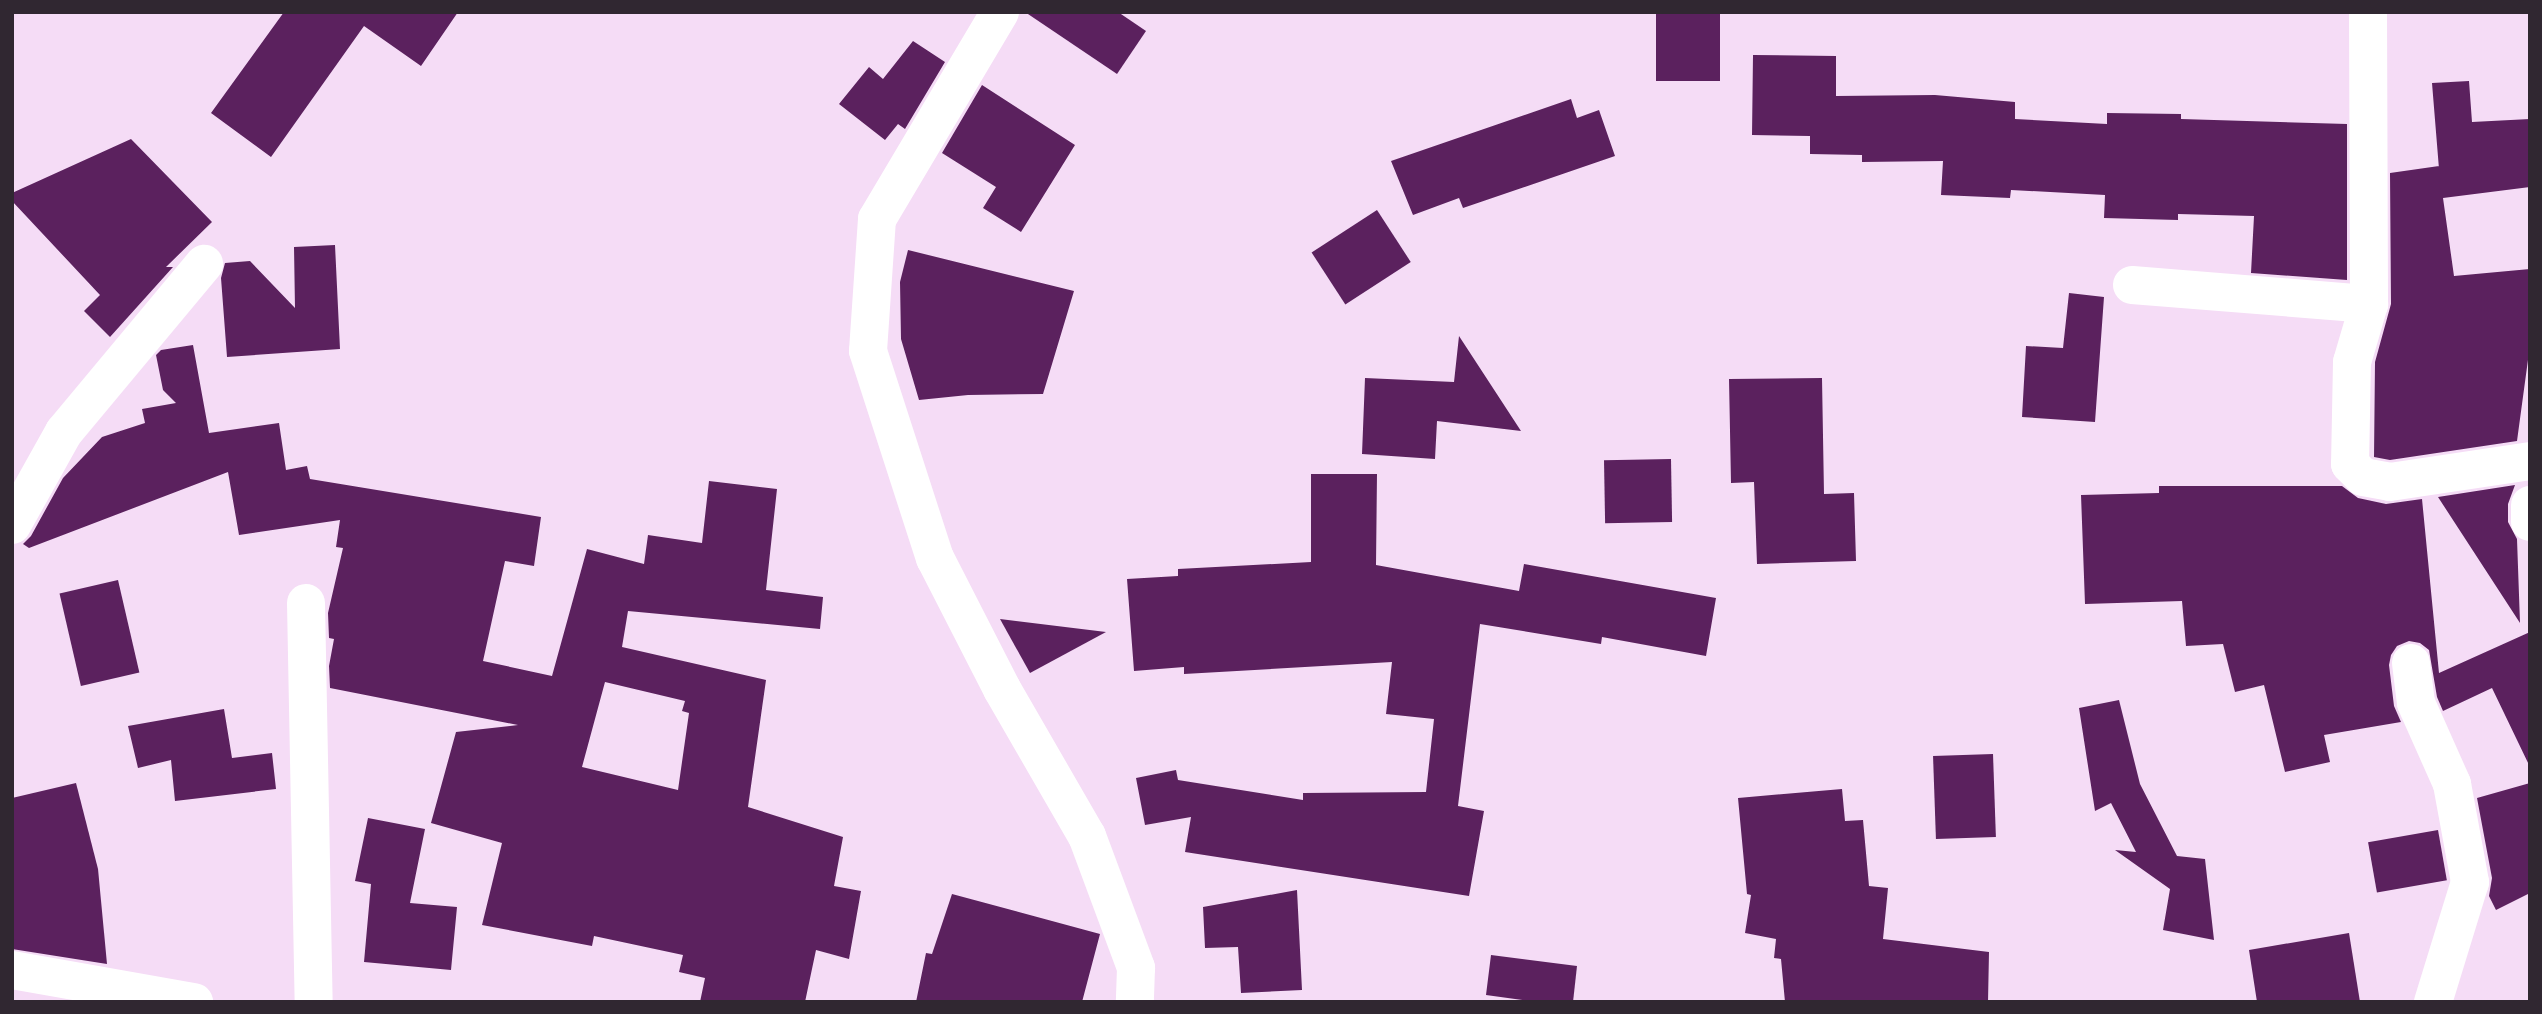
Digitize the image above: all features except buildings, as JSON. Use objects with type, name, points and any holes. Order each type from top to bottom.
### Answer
[{"type":"street","points":[[1000,12],[877,219],[867,351],[935,558],[1002,689],[1087,836],[1136,968],[1135,1002]]},
{"type":"street","points":[[2368,12],[2370,304],[2352,362],[2350,464],[2363,477],[2390,482],[2530,461]]},
{"type":"street","points":[[12,525],[65,432],[204,264]]},
{"type":"street","points":[[2132,285],[2370,304]]},
{"type":"street","points":[[2530,505],[2530,522]]},
{"type":"street","points":[[306,603],[314,1002]]},
{"type":"street","points":[[2411,663],[2416,703],[2452,784],[2470,882],[2433,1002]]},
{"type":"street","points":[[12,970],[194,1002]]}]
